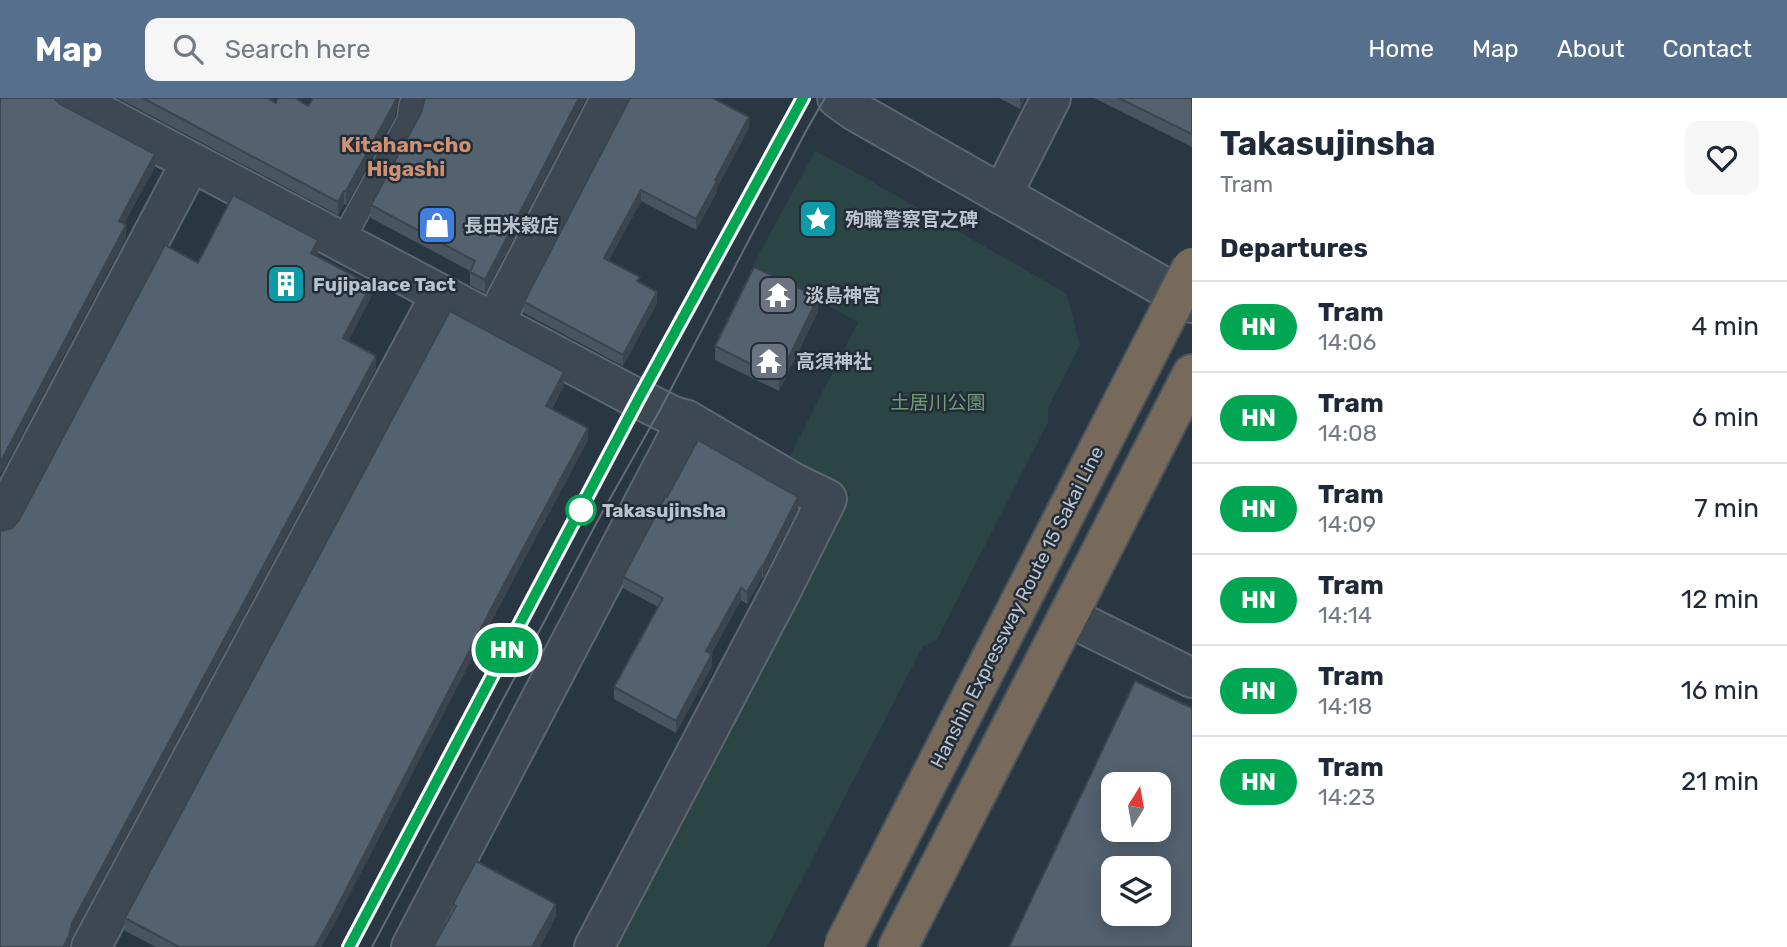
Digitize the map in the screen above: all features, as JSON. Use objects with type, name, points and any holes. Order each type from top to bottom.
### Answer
[{"type":"highway","name":"Hanshin Expressway Route 15 Sakai Line","points":[[843,947],[1185,287]]},
{"type":"highway","points":[[898,947],[1192,374]]},
{"type":"street","points":[[71,98],[660,410],[687,420],[794,483],[827,499],[594,947]]},
{"type":"street","points":[[494,323],[611,98]]},
{"type":"street","points":[[1002,195],[1051,98]]},
{"type":"street","points":[[832,947],[1185,287],[1002,195],[851,102]]},
{"type":"street","points":[[0,523],[191,162]]},
{"type":"street","points":[[92,947],[441,294]]},
{"type":"street","points":[[906,947],[1192,389]]},
{"type":"street","points":[[411,947],[687,420]]},
{"type":"street","points":[[1075,620],[1192,678]]},
{"type":"lane","points":[[342,241],[409,120],[415,98]]},
{"type":"green space","name":"土居川公園","points":[[815,151],[1067,294],[1080,345],[1048,408],[1048,422],[936,641],[923,646],[767,947],[614,947],[850,494],[788,460],[858,322],[753,265]]},
{"type":"building","points":[[0,98],[54,98],[60,104],[155,154],[119,221],[126,225],[0,463]]},
{"type":"building","points":[[143,98],[267,98],[276,103],[278,98],[295,98],[308,106],[313,98],[396,98],[338,202]]},
{"type":"building","points":[[425,98],[579,98],[485,280],[470,272],[475,261],[371,205],[421,113]]},
{"type":"building","points":[[630,98],[713,98],[749,117],[696,219],[641,190],[604,258],[640,277],[637,281],[657,292],[623,355],[524,302]]},
{"type":"building","points":[[1119,98],[1192,98],[1192,134]]},
{"type":"building","points":[[233,195],[318,240],[311,253],[371,285],[343,338],[376,356],[72,923],[63,947],[0,947],[0,531],[12,528],[19,520],[165,245],[198,263]]},
{"type":"building","points":[[754,267],[818,297],[779,378],[715,346]]},
{"type":"building","points":[[450,311],[564,372],[546,406],[588,428],[315,947],[179,947],[125,918]]},
{"type":"building","points":[[698,440],[798,497],[763,566],[747,592],[741,588],[706,651],[712,654],[676,721],[614,687],[663,598],[623,577]]},
{"type":"building","points":[[1135,681],[1192,708],[1192,947],[1009,947]]},
{"type":"building","points":[[476,861],[556,904],[532,947],[433,947],[456,906],[453,904]]},
{"type":"tram line","points":[[349,947],[639,399],[803,98]]},
{"type":"tram line","name":"HN","points":[[349,947],[639,398],[803,98]]},
{"type":"tram line","points":[[372,947],[825,98]]},
{"type":"place","name":"殉職警察官之碑","points":[[818,219]]},
{"type":"place","name":"長田米穀店","points":[[437,225]]},
{"type":"place","name":"Fujipalace Tact","points":[[286,284]]},
{"type":"place","name":"淡島神宮","points":[[778,295]]},
{"type":"place","name":"高須神社","points":[[769,361]]},
{"type":"place","name":"Takasujinsha","points":[[581,510]]},
{"type":"district","name":"Kitahan-cho Higashi","points":[[406,156]]}]
